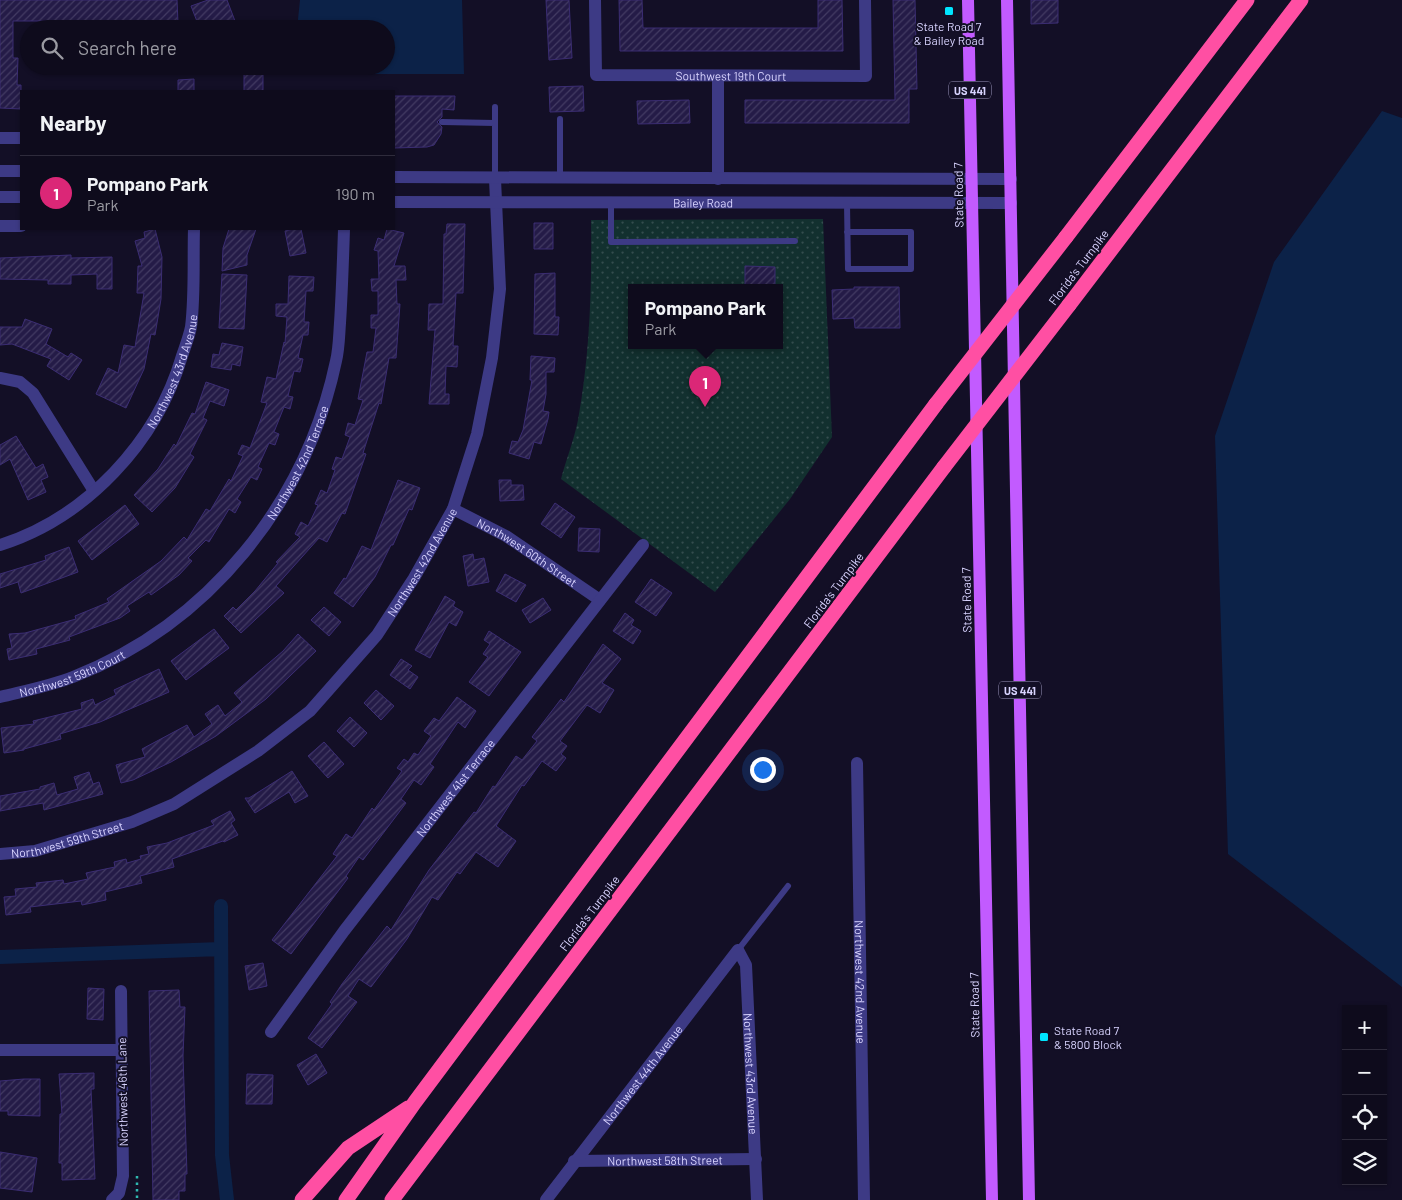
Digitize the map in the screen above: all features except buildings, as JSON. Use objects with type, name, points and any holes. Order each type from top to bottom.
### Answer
[{"type":"highway","points":[[346,1200],[415,1102],[936,404],[1246,0]]},
{"type":"highway","name":"Florida's Turnpike","points":[[392,1200],[944,467],[1301,0]]},
{"type":"highway","points":[[302,1200],[348,1148],[415,1102]]},
{"type":"main road","name":"State Road 7","points":[[968,0],[992,1200]]},
{"type":"main road","name":"US 441","points":[[1007,0],[1030,1200]]},
{"type":"street","name":"Southwest 19th Court","points":[[595,0],[596,75],[866,76],[865,0]]},
{"type":"street","points":[[718,76],[718,179]]},
{"type":"street","points":[[0,138],[20,138]]},
{"type":"street","points":[[0,171],[20,171]]},
{"type":"street","name":"Bailey Road","points":[[395,177],[971,181],[1011,179]]},
{"type":"street","name":"Northwest 42nd Avenue","points":[[132,822],[174,804],[258,751],[310,710],[376,635],[414,578],[453,509],[477,434],[492,358],[500,289],[495,178]]},
{"type":"street","points":[[611,179],[611,202]]},
{"type":"street","points":[[0,197],[20,197]]},
{"type":"street","name":"Bailey Road","points":[[395,202],[1011,203]]},
{"type":"street","points":[[0,226],[20,226]]},
{"type":"street","name":"Northwest 43rd Avenue","points":[[94,491],[130,457],[153,422],[176,377],[191,328],[194,230]]},
{"type":"street","name":"Northwest 42nd Terrace","points":[[143,643],[195,604],[242,558],[283,499],[312,443],[337,360],[343,284],[344,230]]},
{"type":"street","points":[[0,378],[20,382],[33,393],[94,491],[61,515],[17,539],[0,545]]},
{"type":"street","name":"Northwest 60th Street","points":[[453,509],[506,536],[600,600]]},
{"type":"street","name":"Northwest 41st Terrace","points":[[271,1032],[344,931],[643,545]]},
{"type":"street","name":"Northwest 59th Court","points":[[0,697],[73,678],[143,643]]},
{"type":"street","name":"Northwest 42nd Avenue","points":[[858,762],[864,1200]]},
{"type":"street","name":"Northwest 59th Street","points":[[0,854],[35,851],[132,822]]},
{"type":"street","name":"Northwest 43rd Avenue","points":[[738,950],[746,965],[757,1200]]},
{"type":"street","name":"Northwest 44th Avenue","points":[[546,1200],[574,1160],[738,950]]},
{"type":"street","name":"Northwest 46th Lane","points":[[115,1197],[122,1176],[121,991]]},
{"type":"street","points":[[0,1050],[121,1050]]},
{"type":"street","name":"Northwest 58th Street","points":[[574,1160],[756,1159]]},
{"type":"lane","points":[[495,106],[495,178]]},
{"type":"lane","points":[[560,119],[560,179]]},
{"type":"lane","points":[[442,122],[495,123]]},
{"type":"lane","points":[[611,202],[611,242],[795,241]]},
{"type":"lane","points":[[847,203],[848,269],[912,269],[911,232],[848,232]]},
{"type":"lane","points":[[738,950],[788,886]]},
{"type":"green space","points":[[823,219],[832,437],[790,499],[715,592],[561,479],[578,420],[582,395],[588,345],[591,220]]},
{"type":"water","points":[[300,0],[462,0],[464,74],[395,74],[395,20],[298,20]]},
{"type":"water","points":[[1382,111],[1402,118],[1402,987],[1228,854],[1215,436],[1274,262]]},
{"type":"waterway","points":[[221,906],[222,1155],[227,1200]]},
{"type":"waterway","points":[[0,957],[221,949]]},
{"type":"place","name":"State Road 7 & Bailey Road","points":[[949,11]]},
{"type":"place","name":"Pompano Park","points":[[705,407]]},
{"type":"place","name":"State Road 7 & 5800 Block","points":[[1044,1037]]}]
